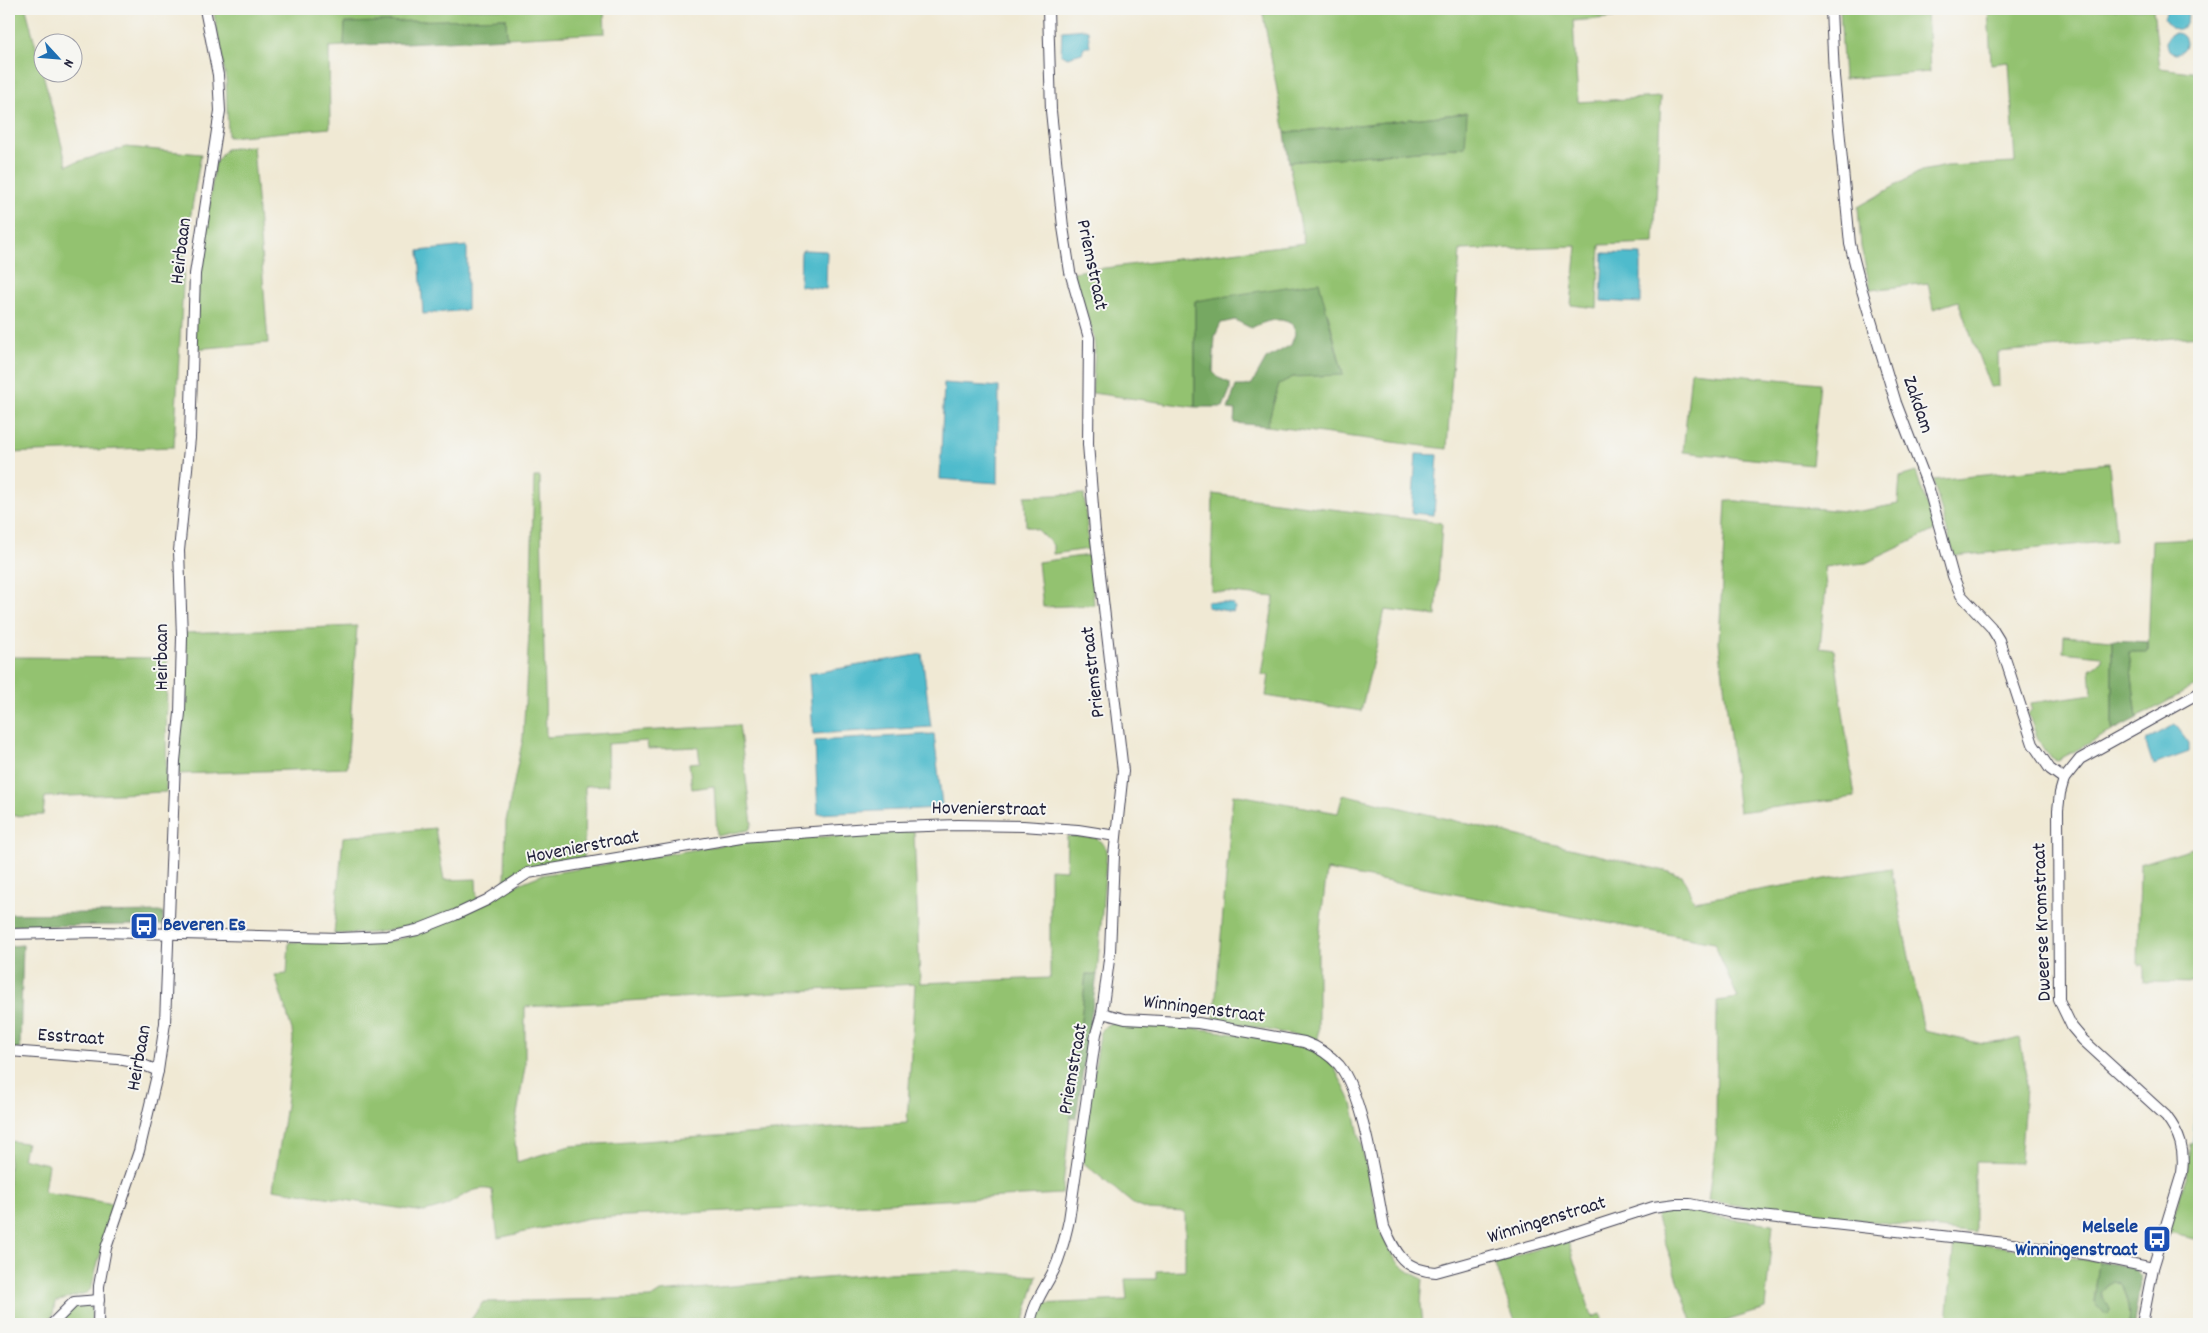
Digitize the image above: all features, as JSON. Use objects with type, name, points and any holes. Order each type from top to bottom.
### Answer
[{"type":"street","name":"Heirbaan","points":[[98,1324],[99,1300],[106,1248],[138,1151],[158,1071],[165,1023],[175,770],[180,713],[182,637],[179,551],[190,438],[195,274],[220,111],[218,75],[205,9]]},
{"type":"street","name":"Priemstraat","points":[[1030,1324],[1038,1298],[1064,1247],[1096,1034],[1102,1013],[1112,929],[1116,836],[1122,790],[1122,764],[1094,531],[1089,463],[1087,409],[1089,338],[1070,272],[1063,227],[1051,111],[1048,9]]},
{"type":"street","name":"Zakdam","points":[[1831,9],[1834,76],[1850,244],[1860,287],[1896,403],[1928,486],[1953,576],[1961,595],[1991,627],[1999,640],[2033,744],[2050,769],[2064,779]]},
{"type":"street","name":"Dweerse Kromstraat","points":[[2142,1324],[2153,1268],[2182,1173],[2184,1158],[2182,1144],[2176,1129],[2166,1116],[2072,1027],[2060,1000],[2058,810],[2064,779],[2080,759],[2199,693]]},
{"type":"street","name":"Hovenierstraat","points":[[9,934],[99,932],[340,938],[388,936],[417,930],[455,915],[487,900],[528,873],[759,835],[869,828],[976,825],[1078,830],[1116,836]]},
{"type":"street","name":"Winningenstraat","points":[[1102,1013],[1125,1019],[1198,1023],[1304,1042],[1318,1047],[1340,1066],[1360,1112],[1384,1227],[1392,1245],[1402,1259],[1412,1267],[1423,1271],[1436,1272],[1548,1241],[1653,1207],[1676,1204],[1690,1204],[1733,1213],[2005,1243],[2153,1268]]},
{"type":"street","name":"Esstraat","points":[[9,1051],[118,1059],[139,1063],[158,1071]]},
{"type":"street","points":[[52,1324],[74,1302],[99,1300]]},
{"type":"green space","points":[[9,9],[26,9],[32,32],[32,82],[45,82],[67,165],[126,147],[201,154],[185,249],[174,447],[9,453]]},
{"type":"green space","points":[[213,9],[604,9],[605,33],[507,38],[506,18],[345,24],[344,46],[329,47],[330,128],[228,137],[226,79]]},
{"type":"green space","points":[[1262,9],[1650,9],[1651,14],[1573,21],[1578,102],[1661,97],[1654,243],[1600,245],[1597,308],[1571,305],[1577,246],[1460,250],[1447,449],[1267,426],[1279,383],[1293,377],[1343,374],[1328,314],[1195,301],[1195,407],[1092,393],[1095,349],[1093,334],[1073,272],[1304,243],[1289,162],[1465,147],[1466,113],[1285,133]]},
{"type":"green space","points":[[1840,9],[1927,9],[1930,72],[1844,79]]},
{"type":"green space","points":[[1988,9],[2153,9],[2160,68],[2199,73],[2199,336],[1998,352],[1999,386],[1990,387],[1958,301],[1933,309],[1928,283],[1871,290],[1861,247],[1858,207],[1921,171],[1947,166],[2015,163],[2009,62],[1991,64]]},
{"type":"green space","points":[[506,18],[507,38],[344,46],[345,23]]},
{"type":"green space","points":[[1467,113],[1465,147],[1289,162],[1285,133]]},
{"type":"green space","points":[[253,146],[268,343],[193,349],[195,304],[215,163],[226,149]]},
{"type":"green space","points":[[1319,282],[1343,375],[1293,377],[1279,384],[1267,426],[1234,423],[1235,410],[1228,409],[1236,386],[1252,384],[1266,359],[1291,345],[1295,334],[1294,326],[1279,320],[1268,321],[1251,328],[1235,320],[1221,323],[1215,336],[1213,372],[1219,378],[1230,383],[1230,390],[1223,407],[1195,407],[1195,301]]},
{"type":"green space","points":[[1691,371],[1820,383],[1812,465],[1683,452]]},
{"type":"green space","points":[[2109,463],[2116,541],[1954,556],[1933,480]]},
{"type":"green space","points":[[1916,472],[1935,530],[1866,563],[1824,567],[1826,587],[1820,647],[1834,649],[1855,797],[1739,812],[1719,642],[1726,500],[1855,512],[1898,504],[1900,477]]},
{"type":"green space","points":[[534,477],[540,477],[546,737],[739,725],[752,824],[749,830],[717,836],[714,786],[692,789],[689,763],[700,762],[698,747],[648,749],[647,741],[607,744],[608,785],[585,786],[584,858],[534,869],[505,882],[506,821],[523,738],[530,615]]},
{"type":"green space","points":[[1084,494],[1089,549],[1053,554],[1053,545],[1038,530],[1026,526],[1025,496]]},
{"type":"green space","points":[[1213,494],[1442,523],[1436,616],[1385,610],[1361,711],[1266,696],[1269,675],[1262,675],[1274,597],[1211,591]]},
{"type":"green space","points":[[2199,538],[2199,684],[2137,718],[2129,652],[2148,651],[2152,540]]},
{"type":"green space","points":[[1090,555],[1094,605],[1043,607],[1038,562]]},
{"type":"green space","points":[[357,626],[347,768],[178,774],[184,633]]},
{"type":"green space","points":[[2064,636],[2112,640],[2112,731],[2058,760],[2047,754],[2039,741],[2028,714],[2032,709],[2031,703],[2092,694],[2090,669],[2102,661],[2101,656],[2063,652]]},
{"type":"green space","points":[[2112,640],[2148,642],[2148,652],[2129,652],[2137,718],[2112,731]]},
{"type":"green space","points":[[9,657],[167,658],[166,792],[45,797],[43,815],[9,816]]},
{"type":"green space","points":[[1233,794],[1338,813],[1343,794],[1682,875],[1694,901],[1891,868],[1924,1031],[1983,1044],[2019,1037],[2027,1075],[2020,1163],[1975,1162],[1975,1233],[1746,1207],[1708,1200],[1716,1141],[1717,1001],[1738,998],[1714,943],[1327,870],[1318,945],[1318,1040],[1214,1019]]},
{"type":"green space","points":[[435,828],[444,880],[476,879],[477,901],[416,926],[372,933],[334,934],[343,837]]},
{"type":"green space","points":[[914,831],[920,983],[1050,978],[1050,869],[1066,870],[1067,836],[1097,838],[1107,849],[1097,975],[1086,974],[1062,1194],[589,1218],[498,1238],[492,1190],[474,1190],[447,1205],[424,1212],[273,1189],[286,1105],[293,1039],[275,975],[287,974],[289,942],[362,943],[403,938],[438,925],[506,890],[541,875],[740,842]],"holes":[[[915,984],[907,1123],[570,1146],[517,1162],[514,1132],[525,1067],[525,1007]]]},
{"type":"green space","points":[[2199,846],[2199,983],[2144,982],[2144,965],[2138,965],[2140,864]]},
{"type":"green space","points":[[163,912],[163,925],[9,926],[9,914]]},
{"type":"green space","points":[[23,945],[20,1049],[9,1048],[9,946]]},
{"type":"green space","points":[[1086,974],[1097,975],[1076,1118],[1070,1118]]},
{"type":"green space","points":[[1115,1022],[1210,1030],[1294,1044],[1324,1056],[1333,1065],[1352,1103],[1380,1228],[1387,1246],[1400,1264],[1423,1279],[1421,1304],[1423,1324],[1035,1324],[1039,1304],[1127,1300],[1125,1279],[1156,1279],[1156,1271],[1185,1270],[1185,1212],[1148,1210],[1133,1204],[1080,1160],[1100,1035],[1105,1026]]},
{"type":"green space","points":[[9,1141],[27,1143],[22,1158],[48,1164],[44,1192],[114,1204],[91,1289],[86,1293],[55,1302],[53,1315],[45,1324],[27,1324],[9,1318]]},
{"type":"green space","points":[[2199,1141],[2199,1240],[2168,1233],[2186,1178],[2190,1144]]},
{"type":"green space","points":[[1685,1208],[1716,1217],[1773,1224],[1765,1309],[1716,1324],[1685,1324],[1692,1321],[1655,1213]]},
{"type":"green space","points":[[1567,1239],[1592,1317],[1600,1314],[1602,1324],[1516,1324],[1494,1263]]},
{"type":"green space","points":[[1954,1239],[2099,1262],[2094,1302],[2106,1314],[2110,1312],[2100,1292],[2113,1281],[2119,1283],[2127,1303],[2129,1313],[2128,1324],[1947,1324]]},
{"type":"green space","points":[[2099,1262],[2128,1267],[2141,1276],[2134,1324],[2128,1324],[2129,1313],[2127,1303],[2119,1283],[2113,1281],[2100,1292],[2111,1312],[2106,1315],[2094,1302]]},
{"type":"green space","points":[[969,1271],[1037,1276],[1023,1324],[468,1324],[483,1302],[651,1298],[660,1292],[884,1273]]},
{"type":"green space","points":[[86,1304],[92,1308],[91,1324],[57,1324],[75,1306]]},
{"type":"water","points":[[2167,9],[2186,9],[2188,16],[2185,26],[2177,29],[2172,28],[2164,18]]},
{"type":"water","points":[[1088,30],[1090,47],[1084,47],[1082,53],[1068,57],[1061,55],[1062,31]]},
{"type":"water","points":[[2176,33],[2183,36],[2186,43],[2183,50],[2176,53],[2169,50],[2166,43],[2169,36]]},
{"type":"water","points":[[467,246],[467,310],[423,314],[419,251]]},
{"type":"water","points":[[803,250],[827,252],[826,289],[800,286],[801,252]]},
{"type":"water","points":[[1603,253],[1641,254],[1641,303],[1601,301]]},
{"type":"water","points":[[944,383],[999,387],[998,483],[940,479]]},
{"type":"water","points":[[1416,454],[1438,455],[1434,515],[1412,513]]},
{"type":"water","points":[[1207,601],[1233,604],[1235,608],[1233,612],[1207,607]]},
{"type":"water","points":[[922,654],[931,727],[813,734],[809,674]]},
{"type":"water","points":[[2175,724],[2189,743],[2189,752],[2153,765],[2146,743],[2147,740]]},
{"type":"water","points":[[934,734],[942,805],[939,808],[818,814],[815,741]]},
{"type":"waterway","points":[[2199,1075],[2194,1142],[2199,1143]]},
{"type":"place","name":"Beveren Es","points":[[144,926]]},
{"type":"place","name":"Melsele Winningenstraat","points":[[2157,1239]]}]
